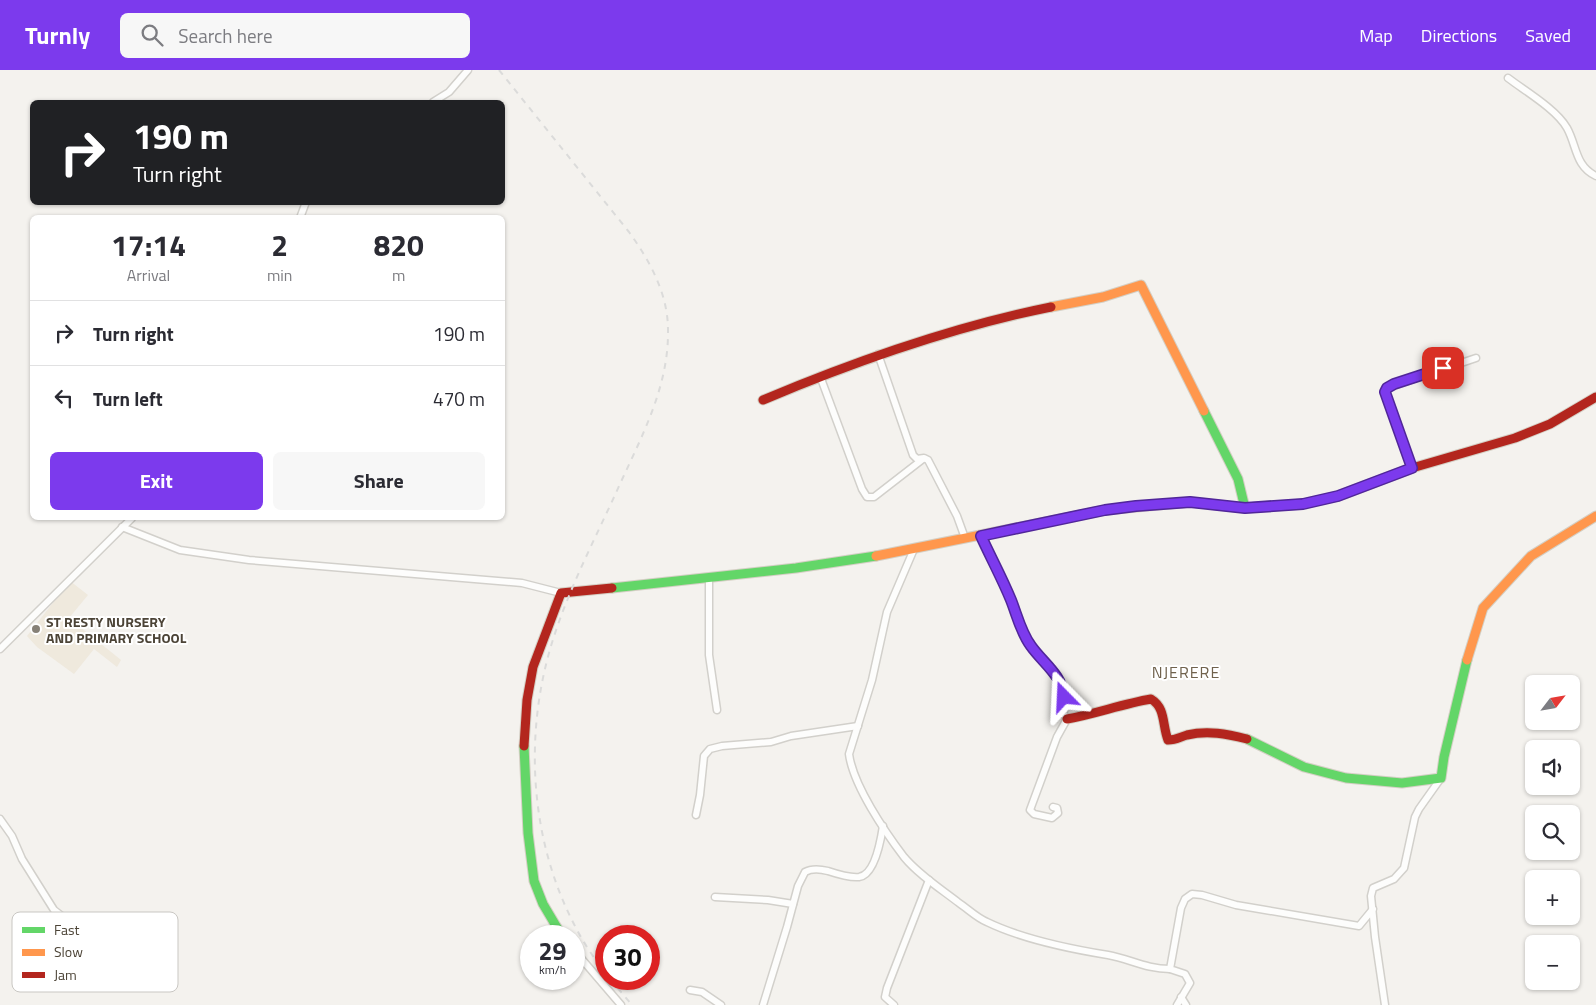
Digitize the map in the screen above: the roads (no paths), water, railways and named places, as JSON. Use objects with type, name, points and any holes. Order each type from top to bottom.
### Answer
[{"type":"street","points":[[436,100],[449,92],[468,70]]},
{"type":"street","points":[[1508,78],[1561,120],[1569,132],[1581,165],[1596,176]]},
{"type":"street","points":[[763,400],[878,354],[1006,316],[1103,297],[1141,285],[1238,479],[1245,508]]},
{"type":"street","points":[[878,354],[912,452],[917,459],[924,458],[928,460],[958,516],[965,538]]},
{"type":"street","points":[[1412,468],[1388,403],[1385,392],[1387,388],[1476,358]]},
{"type":"street","points":[[820,376],[862,489],[868,497],[874,498],[924,458]]},
{"type":"street","points":[[122,527],[180,550],[269,562],[522,583],[561,593],[796,568],[914,549],[1105,510],[1136,506],[1190,502],[1245,508],[1303,504],[1338,496],[1412,468],[1524,434],[1566,416],[1596,397]]},
{"type":"street","points":[[1385,1005],[1371,896],[1373,888],[1394,879],[1404,868],[1418,809],[1442,778],[1444,758],[1467,658],[1483,608],[1531,556],[1596,516]]},
{"type":"street","points":[[0,649],[130,520]]},
{"type":"street","points":[[981,536],[1010,597],[1023,633],[1031,647],[1054,671],[1062,688],[1064,714],[1067,718]]},
{"type":"street","points":[[914,549],[887,612],[872,680],[850,747],[850,764],[864,796],[905,857],[929,880],[985,921],[999,927],[1072,948],[1109,955],[1154,969],[1170,969],[1185,974],[1190,983],[1177,1005]]},
{"type":"street","points":[[709,578],[709,655],[717,710]]},
{"type":"street","points":[[555,925],[543,904],[534,881],[528,833],[523,757],[527,700],[533,667],[561,593]]},
{"type":"street","points":[[1067,718],[1084,716],[1123,704],[1151,700],[1155,701],[1162,710],[1168,740],[1187,735],[1221,732],[1249,740],[1304,767],[1346,778],[1367,782],[1402,783],[1442,778]]},
{"type":"street","points":[[1053,807],[1057,808],[1058,813],[1052,818],[1034,814],[1030,810],[1057,737],[1067,718]]},
{"type":"street","points":[[696,815],[704,756],[710,749],[722,746],[771,742],[818,731],[858,726]]},
{"type":"street","points":[[0,819],[12,836],[22,859],[57,912]]},
{"type":"street","points":[[763,1005],[798,886],[804,872],[809,869],[822,870],[844,876],[864,876],[870,870],[883,826]]},
{"type":"street","points":[[894,1005],[886,1000],[887,988],[929,880]]},
{"type":"street","points":[[1170,969],[1181,908],[1185,898],[1192,894],[1236,904],[1359,926],[1373,908]]},
{"type":"street","points":[[715,897],[768,900],[793,904]]},
{"type":"street","points":[[585,963],[621,1005]]},
{"type":"street","points":[[690,990],[702,992],[721,1005]]},
{"type":"street","points":[[1181,997],[1186,1005]]},
{"type":"railway","points":[[499,70],[637,243],[656,278],[665,304],[667,317],[667,352],[658,395],[642,436],[562,613],[549,653],[540,694],[535,736],[535,779],[540,821],[549,862],[563,901],[582,939],[595,958]]},
{"type":"railway","points":[[619,990],[632,1005]]},
{"type":"place","name":"ST RESTY NURSERY AND PRIMARY SCHOOL","points":[[36,629]]},
{"type":"district","name":"NJERERE","points":[[1186,672]]}]
